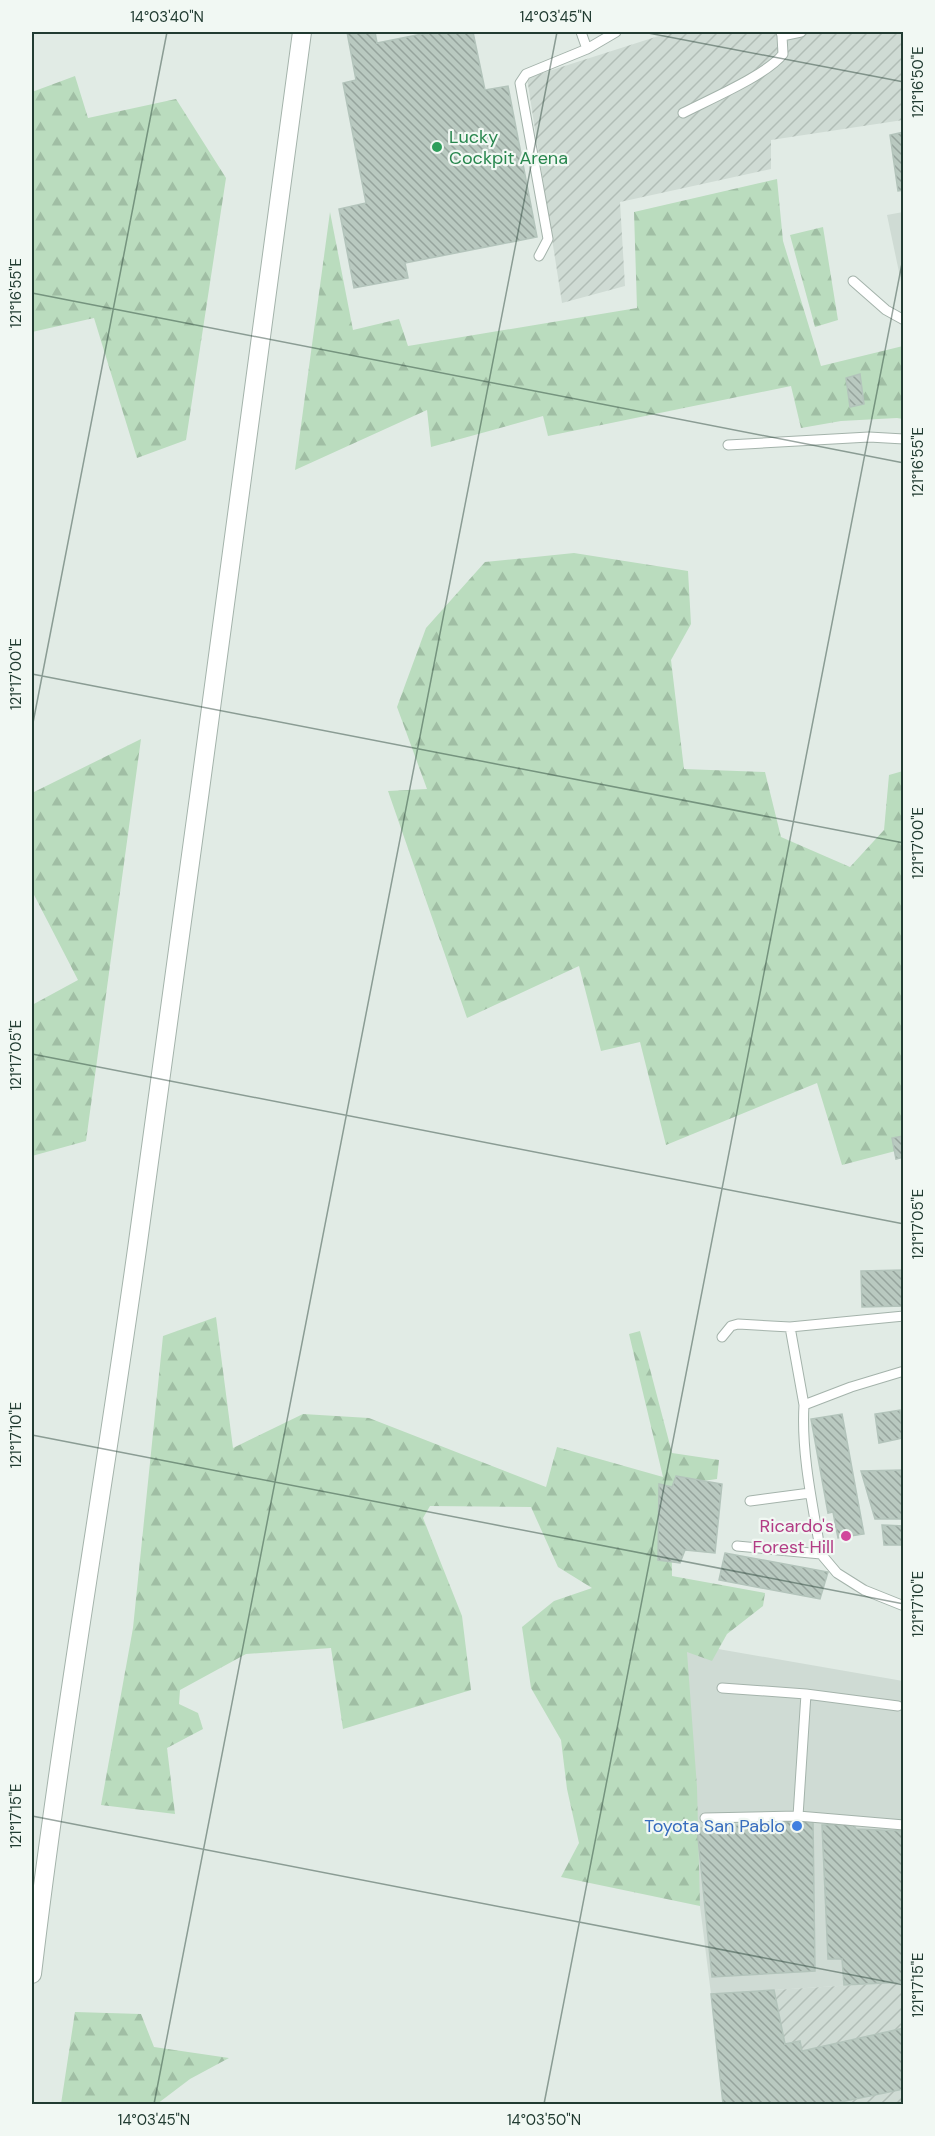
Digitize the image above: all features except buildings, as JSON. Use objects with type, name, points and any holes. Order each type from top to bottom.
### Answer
[{"type":"street","points":[[32,1974],[34,1926],[115,1407],[158,1103],[302,32]]},
{"type":"lane","points":[[581,32],[587,50]]},
{"type":"lane","points":[[539,256],[548,239],[520,83],[526,74],[537,68],[587,50],[616,32]]},
{"type":"lane","points":[[683,113],[744,82],[779,60],[783,54],[781,34],[801,32]]},
{"type":"lane","points":[[853,281],[886,310],[903,320]]},
{"type":"lane","points":[[728,445],[869,437],[903,439]]},
{"type":"lane","points":[[722,1337],[731,1326],[738,1323],[790,1328],[903,1316]]},
{"type":"lane","points":[[790,1328],[804,1405],[803,1419],[810,1493],[821,1554],[837,1573],[864,1590],[903,1606]]},
{"type":"lane","points":[[804,1405],[903,1371]]},
{"type":"lane","points":[[750,1501],[810,1493]]},
{"type":"lane","points":[[737,1546],[821,1554]]},
{"type":"lane","points":[[722,1688],[898,1706]]},
{"type":"lane","points":[[798,1816],[806,1695]]},
{"type":"lane","points":[[705,1818],[798,1816],[903,1826]]},
{"type":"shaded area","points":[[669,32],[903,32],[903,120],[771,140],[771,169],[620,202],[625,286],[562,303],[527,78]]},
{"type":"shaded area","points":[[904,212],[903,291],[887,215]]},
{"type":"shaded area","name":"Toyota San Pablo","points":[[678,1642],[903,1681],[903,1982],[711,1994],[697,1882]]},
{"type":"shaded area","points":[[903,1982],[903,2104],[723,2104],[711,1994]]},
{"type":"green space","points":[[75,76],[88,118],[176,99],[226,178],[186,440],[137,458],[94,318],[32,332],[32,92]]},
{"type":"green space","points":[[777,179],[783,241],[821,366],[903,346],[903,419],[841,421],[801,428],[791,386],[548,436],[543,416],[431,447],[427,410],[295,470],[330,212],[353,330],[399,319],[408,346],[637,308],[634,212]]},
{"type":"green space","points":[[823,227],[838,320],[815,327],[790,235]]},
{"type":"green space","points":[[574,553],[688,571],[691,624],[671,660],[684,769],[765,772],[781,837],[850,867],[884,830],[889,775],[903,771],[903,1149],[842,1165],[817,1083],[666,1145],[640,1042],[601,1051],[579,966],[467,1018],[388,791],[427,789],[397,707],[426,628],[485,562]]},
{"type":"green space","points":[[141,739],[86,1141],[32,1156],[32,1005],[78,980],[32,891],[32,793]]},
{"type":"green space","points":[[216,1317],[233,1448],[303,1414],[369,1418],[546,1487],[557,1447],[663,1477],[629,1334],[640,1331],[672,1453],[719,1460],[717,1479],[689,1483],[671,1491],[672,1576],[765,1593],[763,1606],[727,1634],[712,1661],[687,1652],[697,1787],[700,1906],[561,1877],[579,1843],[567,1789],[561,1740],[531,1688],[522,1627],[554,1601],[592,1588],[558,1567],[531,1507],[430,1506],[423,1518],[462,1616],[471,1690],[343,1729],[331,1648],[246,1654],[180,1690],[179,1704],[198,1713],[203,1729],[167,1748],[175,1814],[101,1805],[133,1628],[163,1336]]},
{"type":"green space","points":[[75,2012],[141,2014],[154,2047],[229,2058],[190,2079],[157,2104],[61,2104]]},
{"type":"place","name":"Lucky Cockpit Arena","points":[[437,147]]},
{"type":"place","name":"Ricardo's Forest Hill","points":[[846,1536]]},
{"type":"place","name":"Toyota San Pablo","points":[[797,1826]]}]
